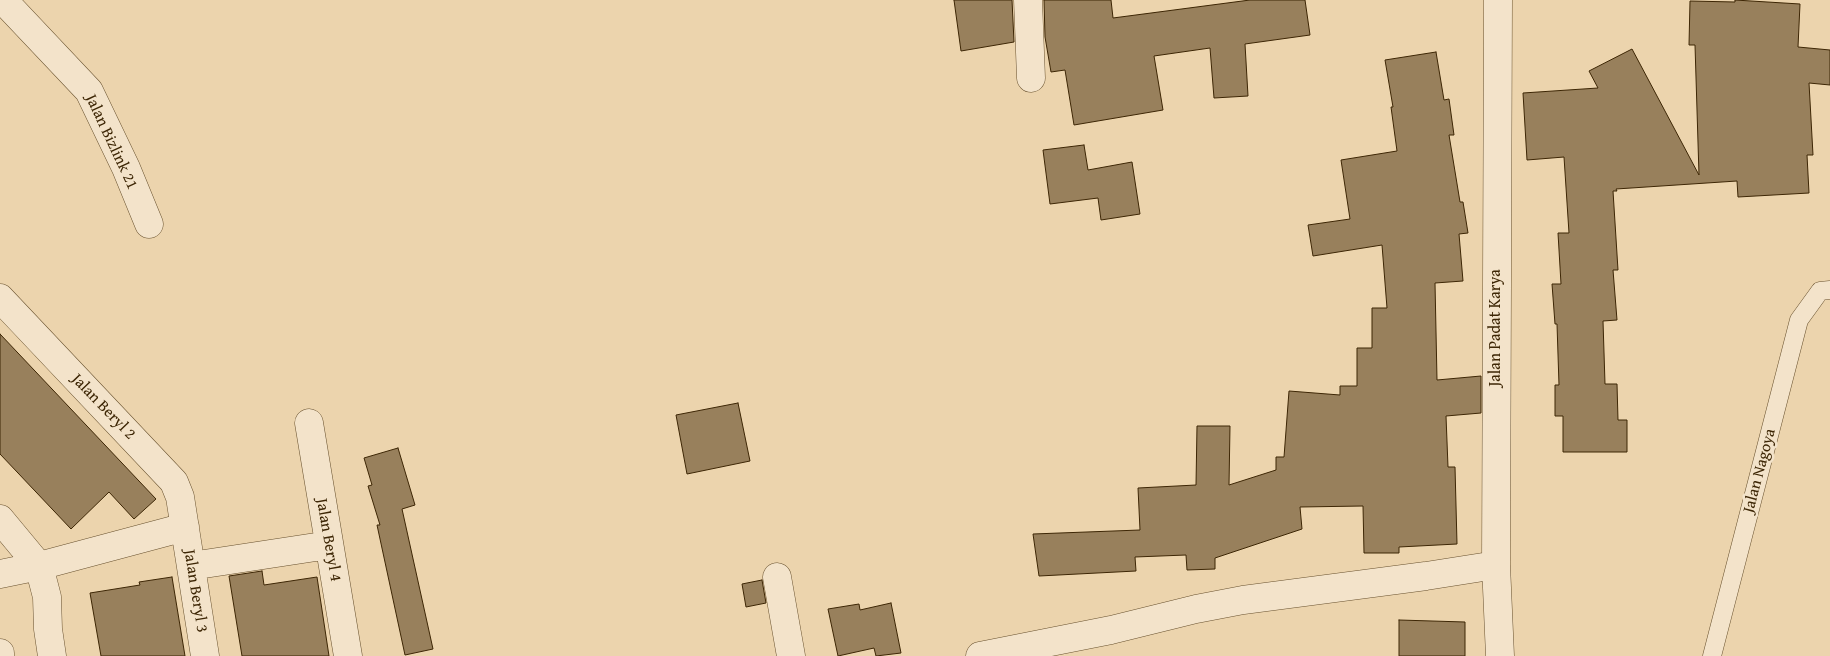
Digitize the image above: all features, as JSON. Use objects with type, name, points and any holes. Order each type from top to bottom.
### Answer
[{"type":"street","name":"Jalan Bizlink 21","points":[[3,0],[89,91],[126,168],[148,224]]},
{"type":"street","points":[[1028,0],[1031,78]]},
{"type":"street","name":"Jalan Padat Karya","points":[[1498,0],[1496,565],[1500,656]]},
{"type":"street","name":"Jalan Beryl 2","points":[[0,298],[174,482],[180,497],[185,527]]},
{"type":"street","name":"Jalan Beryl 4","points":[[309,423],[348,656]]},
{"type":"street","points":[[0,519],[20,570],[47,597],[48,629],[52,656]]},
{"type":"street","points":[[20,570],[185,527]]},
{"type":"street","name":"Jalan Beryl 3","points":[[185,527],[205,656]]},
{"type":"street","points":[[191,566],[329,545]]},
{"type":"street","points":[[980,656],[1102,632],[1196,609],[1243,600],[1496,565]]},
{"type":"street","points":[[776,577],[791,656]]},
{"type":"lane","name":"Jalan Nagoya","points":[[1712,656],[1800,320],[1825,291]]},
{"type":"building","points":[[954,0],[1012,0],[1014,42],[961,51]]},
{"type":"building","points":[[1044,0],[1111,0],[1113,18],[1250,0],[1305,0],[1310,35],[1245,44],[1248,96],[1214,98],[1210,48],[1154,56],[1163,110],[1074,125],[1065,70],[1051,72],[1045,37]]},
{"type":"building","points":[[1735,0],[1800,4],[1798,47],[1830,50],[1830,85],[1809,83],[1813,155],[1807,155],[1809,193],[1738,197],[1737,181],[1616,189],[1617,191],[1613,191],[1618,270],[1613,270],[1617,320],[1603,321],[1605,384],[1617,384],[1618,420],[1627,420],[1627,452],[1563,452],[1563,416],[1555,416],[1555,385],[1559,385],[1557,324],[1555,324],[1552,284],[1561,284],[1558,233],[1569,233],[1564,157],[1527,160],[1523,93],[1598,88],[1589,71],[1632,49],[1699,175],[1695,45],[1689,45],[1690,1],[1735,2]]},
{"type":"building","points":[[1436,52],[1444,100],[1449,99],[1454,135],[1449,135],[1460,202],[1463,202],[1468,233],[1459,234],[1463,281],[1435,283],[1437,380],[1481,376],[1481,413],[1446,416],[1448,467],[1455,467],[1457,544],[1399,547],[1399,553],[1364,553],[1363,506],[1300,507],[1302,529],[1215,558],[1215,569],[1187,570],[1186,555],[1135,557],[1136,571],[1039,576],[1033,534],[1140,530],[1138,488],[1196,485],[1197,426],[1230,426],[1229,485],[1276,470],[1276,457],[1284,457],[1289,391],[1340,395],[1340,386],[1357,386],[1357,348],[1372,348],[1372,308],[1387,308],[1382,245],[1313,256],[1308,225],[1350,219],[1341,160],[1397,151],[1391,107],[1393,107],[1385,60]]},
{"type":"building","points":[[1084,145],[1088,170],[1132,162],[1140,214],[1101,220],[1098,198],[1050,204],[1043,150]]},
{"type":"building","points":[[0,334],[156,499],[134,519],[109,492],[71,529],[0,454]]},
{"type":"building","points":[[738,403],[750,461],[687,474],[676,415]]},
{"type":"building","points":[[398,448],[415,505],[402,509],[433,649],[405,655],[377,525],[380,525],[368,486],[372,485],[364,458]]},
{"type":"building","points":[[262,571],[264,585],[317,577],[329,656],[242,656],[229,576]]},
{"type":"building","points":[[172,577],[185,656],[101,656],[90,593],[140,585],[139,582]]},
{"type":"building","points":[[762,580],[766,603],[746,607],[742,584]]},
{"type":"building","points":[[891,603],[901,653],[876,656],[874,648],[838,656],[828,609],[859,604],[860,610]]},
{"type":"building","points":[[1399,620],[1465,622],[1465,656],[1399,656]]}]
